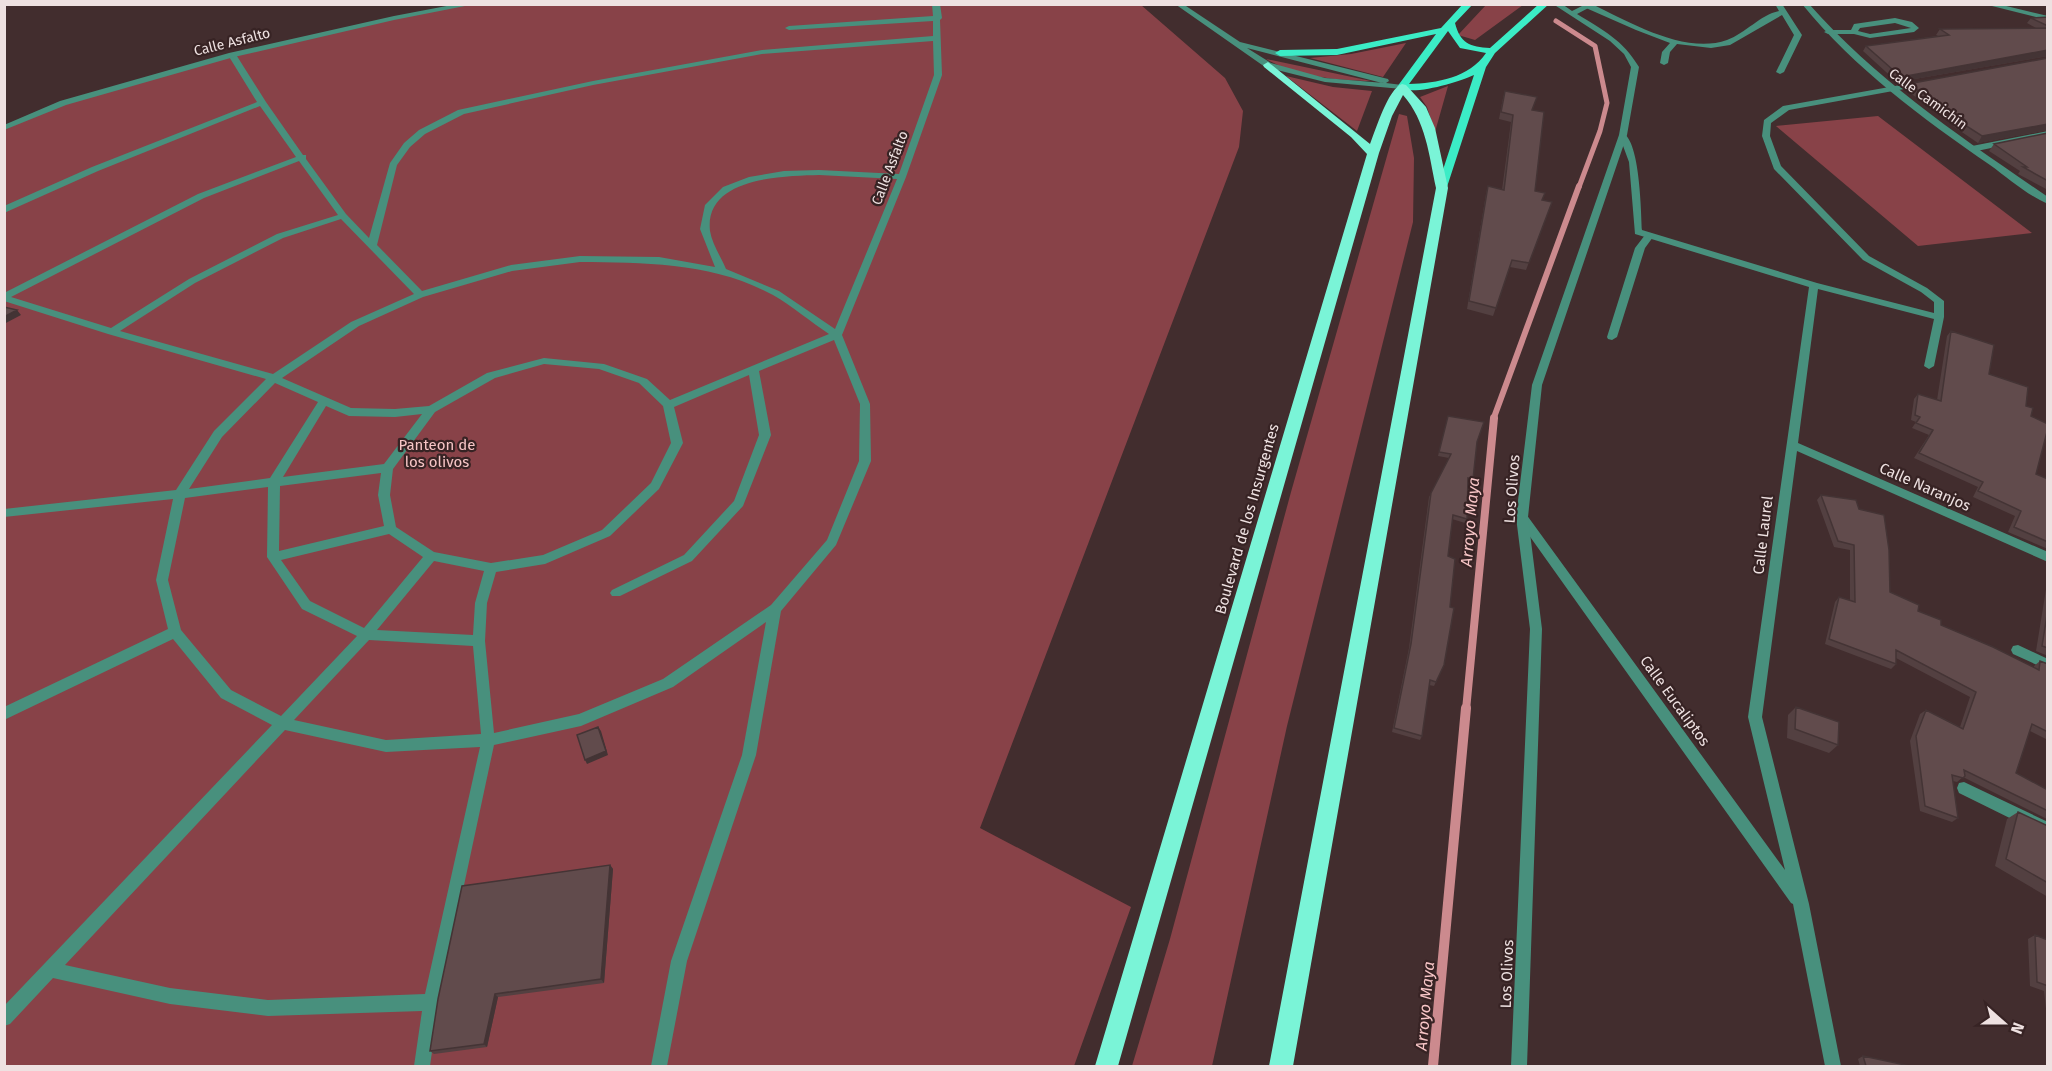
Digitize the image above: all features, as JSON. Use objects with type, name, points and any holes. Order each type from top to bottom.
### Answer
[{"type":"highway","points":[[1268,65],[1355,135],[1373,153]]},
{"type":"highway","name":"Boulevard de los Insurgentes","points":[[1106,1066],[1373,153],[1386,116],[1402,87]]},
{"type":"highway","points":[[1281,1066],[1442,188],[1429,128],[1420,107],[1402,87]]},
{"type":"main road","name":"Boulevard de los Insurgentes","points":[[1402,87],[1448,26],[1470,4]]},
{"type":"main road","points":[[1442,188],[1481,67],[1492,51],[1545,4]]},
{"type":"main road","points":[[1280,53],[1338,52],[1448,26],[1457,43],[1469,49],[1492,51]]},
{"type":"main road","points":[[1402,87],[1435,86],[1459,79],[1481,67]]},
{"type":"street","name":"Calle Asfalto","points":[[4,128],[63,103],[232,55],[394,18],[472,4]]},
{"type":"street","name":"Calle Asfalto","points":[[837,335],[902,177],[938,75],[936,4]]},
{"type":"street","points":[[1178,4],[1268,65],[1325,80],[1402,87]]},
{"type":"street","name":"Los Olivos","points":[[1519,1066],[1536,629],[1522,517],[1537,385],[1623,135],[1635,67],[1613,39],[1556,4]]},
{"type":"street","points":[[1778,4],[1798,35],[1780,72]]},
{"type":"street","name":"Calle Camichín","points":[[1805,4],[1828,32],[1888,89],[2048,201]]},
{"type":"street","points":[[1987,4],[2048,18]]},
{"type":"street","points":[[1571,14],[1591,5],[1674,43],[1704,46],[1726,43],[1775,14],[1784,12]]},
{"type":"street","points":[[789,28],[938,18]]},
{"type":"street","points":[[1828,32],[1854,32],[1870,36],[1915,28],[1913,25],[1897,20],[1857,26],[1854,32]]},
{"type":"street","points":[[372,245],[393,165],[407,146],[422,132],[461,112],[593,83],[762,52],[937,38]]},
{"type":"street","points":[[1235,42],[1371,76],[1402,87]]},
{"type":"street","points":[[1664,63],[1666,52],[1674,43]]},
{"type":"street","points":[[232,55],[262,103],[303,157],[343,216],[420,295]]},
{"type":"street","points":[[1929,366],[1939,317],[1939,301],[1866,258],[1777,167],[1766,136],[1767,122],[1786,108],[1933,81]]},
{"type":"street","points":[[4,210],[95,169],[262,103]]},
{"type":"street","points":[[1972,149],[2048,133]]},
{"type":"street","points":[[1623,135],[1633,162],[1635,226],[1638,232],[1648,237],[1814,285],[1939,317]]},
{"type":"street","points":[[4,297],[201,196],[303,157]]},
{"type":"street","points":[[722,271],[705,229],[708,208],[716,195],[735,184],[764,176],[800,172],[902,177]]},
{"type":"street","points":[[112,332],[201,276],[280,237],[343,216]]},
{"type":"street","points":[[1612,337],[1640,248],[1648,237]]},
{"type":"street","points":[[580,259],[659,260],[722,271],[776,293],[837,335],[865,404],[865,461],[832,542],[775,609],[668,683],[580,720],[488,740],[386,746],[281,723],[226,694],[175,632],[162,580],[180,494],[218,434],[274,378],[355,324],[420,295],[511,268],[580,259]]},
{"type":"street","name":"Calle Laurel","points":[[1814,285],[1755,717],[1801,904],[1833,1066]]},
{"type":"street","points":[[4,297],[112,332],[274,378],[349,412],[395,413],[431,409],[491,375],[544,361],[600,366],[643,381],[668,405],[677,443],[655,486],[606,532],[545,559],[490,568],[431,556],[391,529],[384,495],[387,468],[431,409]]},
{"type":"street","points":[[668,405],[837,335]]},
{"type":"street","points":[[616,593],[688,558],[739,503],[765,435],[753,369]]},
{"type":"street","points":[[323,402],[274,482],[273,557],[306,605],[366,635],[479,641]]},
{"type":"street","name":"Calle Naranjos","points":[[1791,444],[2048,557]]},
{"type":"street","points":[[4,513],[387,468]]},
{"type":"street","name":"Calle Eucaliptos","points":[[1522,517],[1801,904]]},
{"type":"street","points":[[273,557],[391,529]]},
{"type":"street","points":[[4,1018],[366,635],[431,556]]},
{"type":"street","points":[[422,1066],[431,1002],[488,740],[479,641],[481,603],[490,568]]},
{"type":"street","points":[[659,1066],[679,961],[749,755],[775,609]]},
{"type":"street","points":[[4,714],[175,632]]},
{"type":"street","points":[[2018,650],[2048,665]]},
{"type":"street","points":[[1964,788],[2048,830]]},
{"type":"street","points":[[52,969],[170,996],[268,1008],[431,1002]]},
{"type":"green space","name":"Panteon de los olivos","points":[[472,4],[1141,5],[1225,78],[1243,111],[1239,147],[980,828],[1131,907],[1074,1066],[5,1066],[5,128],[63,103],[232,55],[394,18]]},
{"type":"green space","points":[[1486,5],[1523,5],[1475,40],[1458,35]]},
{"type":"green space","points":[[1406,43],[1383,77],[1310,58],[1351,54]]},
{"type":"green space","points":[[1266,59],[1371,81],[1344,80],[1304,74]]},
{"type":"green space","points":[[1286,76],[1333,87],[1372,91],[1357,131]]},
{"type":"green space","points":[[1448,86],[1435,132],[1427,107],[1420,97]]},
{"type":"green space","points":[[1399,114],[1407,116],[1414,158],[1413,222],[1287,726],[1212,1066],[1132,1066],[1170,939],[1291,492]]},
{"type":"green space","points":[[1878,116],[2032,233],[1918,246],[1776,126]]},
{"type":"building","points":[[2048,17],[2048,26],[2031,18]]},
{"type":"building","points":[[2048,28],[2048,50],[1901,77],[1866,46],[1949,35],[1940,29]]},
{"type":"building","points":[[2048,58],[2048,124],[1982,136],[1957,120],[1964,119],[1908,84]]},
{"type":"building","points":[[1505,91],[1537,97],[1532,110],[1544,112],[1535,191],[1545,193],[1542,200],[1552,202],[1529,263],[1512,260],[1496,308],[1469,301],[1488,186],[1504,190],[1513,115],[1501,112]]},
{"type":"building","points":[[2048,133],[2048,181],[2023,167],[2027,167],[1994,144]]},
{"type":"building","points":[[4,307],[17,310],[4,317]]},
{"type":"building","points":[[1951,331],[1994,345],[1989,374],[2028,387],[2026,406],[2033,408],[2031,416],[2048,424],[2036,474],[2048,479],[2048,542],[2014,527],[2021,511],[1978,491],[1983,482],[1919,453],[1933,430],[1916,423],[1920,417],[1915,415],[1918,394],[1941,401]]},
{"type":"building","points":[[1448,416],[1484,422],[1477,442],[1473,479],[1468,478],[1467,519],[1453,515],[1448,556],[1455,559],[1450,607],[1454,608],[1444,665],[1436,682],[1430,680],[1422,736],[1394,728],[1411,644],[1431,493],[1451,454],[1439,452]]},
{"type":"building","points":[[1821,495],[1856,500],[1859,509],[1884,515],[1889,550],[1890,592],[1919,605],[1918,611],[1941,620],[1941,625],[2039,670],[2040,661],[2048,664],[2048,732],[2032,724],[2016,773],[2048,790],[2048,811],[1964,770],[1963,778],[1952,775],[1958,818],[1925,806],[1916,736],[1926,710],[1963,729],[1976,692],[1896,650],[1896,664],[1829,639],[1839,597],[1855,602],[1854,545],[1838,541]]},
{"type":"building","points":[[2048,609],[2048,648],[2042,646]]},
{"type":"building","points":[[1796,707],[1839,722],[1838,745],[1795,729]]},
{"type":"building","points":[[598,727],[606,751],[585,760],[577,735]]},
{"type":"building","points":[[2018,812],[2048,826],[2048,883],[2006,859]]},
{"type":"building","points":[[610,865],[601,979],[495,994],[484,1044],[430,1051],[438,999],[462,886]]},
{"type":"building","points":[[2035,935],[2048,940],[2048,986],[2037,982]]},
{"type":"building","points":[[1863,1056],[1910,1066],[1866,1066]]},
{"type":"waterway","name":"Arroyo Maya","points":[[1556,21],[1595,46],[1607,103],[1600,131],[1579,187]]},
{"type":"waterway","name":"Arroyo Maya","points":[[1493,420],[1579,186]]},
{"type":"waterway","name":"Arroyo Maya","points":[[1466,710],[1494,418]]},
{"type":"waterway","name":"Arroyo Maya","points":[[1433,1066],[1466,708]]}]
